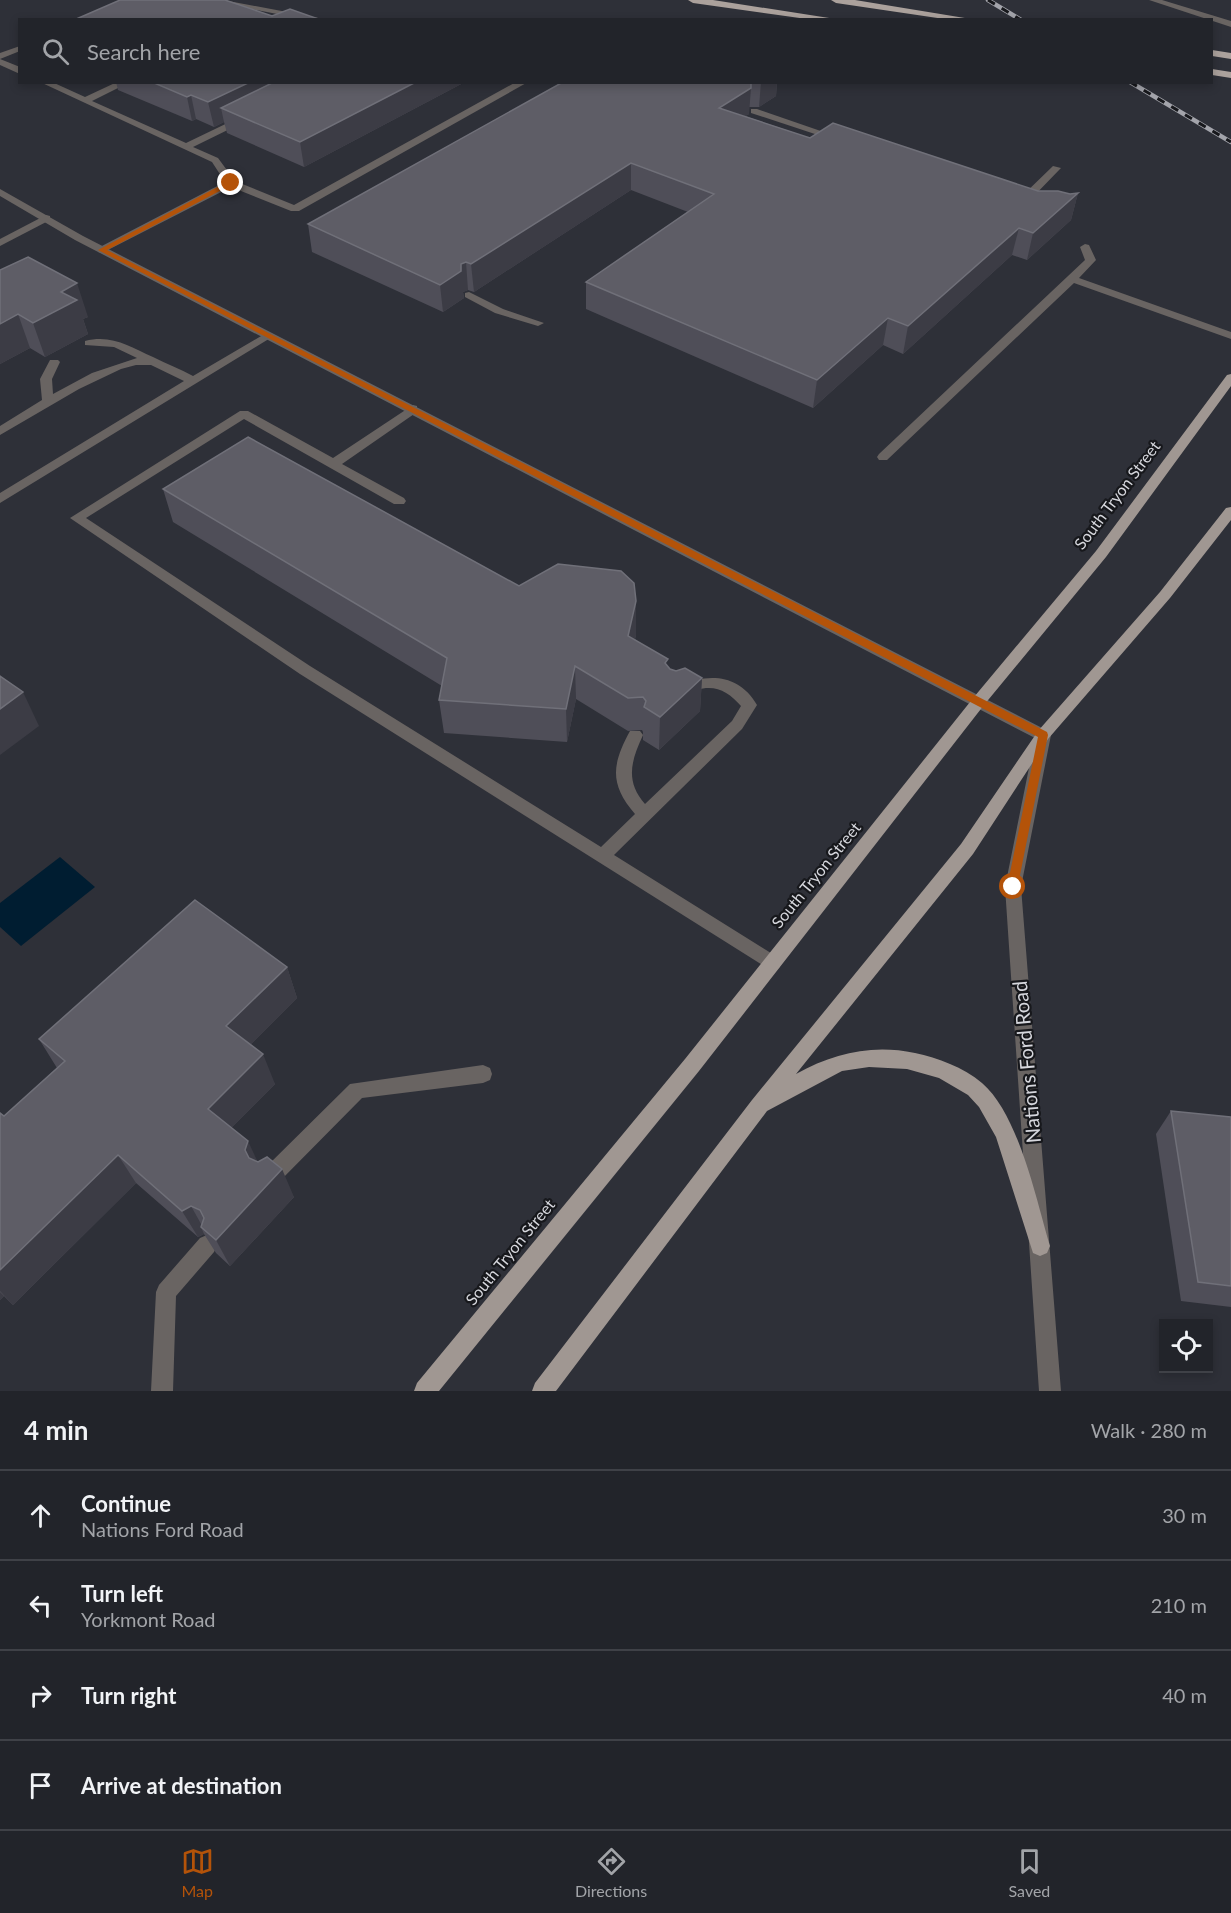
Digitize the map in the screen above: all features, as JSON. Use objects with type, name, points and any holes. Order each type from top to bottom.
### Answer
[{"type":"highway","points":[[693,0],[824,18]]},
{"type":"highway","points":[[836,0],[959,18]]},
{"type":"highway","points":[[1213,53],[1231,56]]},
{"type":"highway","points":[[1213,72],[1231,75]]},
{"type":"main road","name":"South Tryon Street","points":[[425,1391],[773,963],[979,701],[1101,554],[1231,378]]},
{"type":"main road","points":[[543,1391],[759,1106],[967,849],[1043,735],[1150,612],[1231,511]]},
{"type":"main road","points":[[759,1106],[818,1073],[852,1060],[897,1059],[956,1074],[986,1100],[1004,1133],[1040,1246]]},
{"type":"street","points":[[209,0],[314,18]]},
{"type":"street","points":[[1154,0],[1212,18]]},
{"type":"street","points":[[273,18],[284,13]]},
{"type":"street","points":[[1213,18],[1231,24]]},
{"type":"street","points":[[0,56],[18,49]]},
{"type":"street","points":[[0,62],[18,70]]},
{"type":"street","points":[[48,84],[215,160],[231,183],[295,209],[520,84]]},
{"type":"street","points":[[84,101],[122,84]]},
{"type":"street","points":[[754,111],[848,142]]},
{"type":"street","points":[[185,147],[257,112]]},
{"type":"street","points":[[1023,201],[1056,168]]},
{"type":"street","points":[[102,250],[231,183]]},
{"type":"street","points":[[0,192],[102,250],[1043,735]]},
{"type":"street","points":[[1012,198],[1034,205]]},
{"type":"street","points":[[0,243],[46,218]]},
{"type":"street","points":[[882,457],[1091,260],[1085,247]]},
{"type":"street","points":[[1072,279],[1231,336]]},
{"type":"street","points":[[470,295],[499,311],[538,323]]},
{"type":"street","points":[[0,499],[268,334]]},
{"type":"street","points":[[89,343],[107,341],[122,344],[193,381]]},
{"type":"street","points":[[0,431],[112,368],[151,361]]},
{"type":"street","points":[[48,403],[46,379],[54,362]]},
{"type":"street","points":[[333,464],[413,409]]},
{"type":"street","points":[[399,501],[244,414],[78,518],[305,670],[773,963]]},
{"type":"street","points":[[603,855],[737,725],[749,705],[738,690],[719,682],[697,684],[674,696]]},
{"type":"street","points":[[635,735],[622,761],[624,783],[631,800],[644,814]]},
{"type":"street","name":"Nations Ford Road","points":[[1043,735],[1013,887],[1050,1391]]},
{"type":"street","points":[[270,1177],[357,1090],[483,1074]]},
{"type":"street","points":[[162,1391],[166,1292],[207,1245]]},
{"type":"water","points":[[60,857],[95,887],[21,946],[0,927],[0,903]]},
{"type":"building","points":[[120,0],[225,0],[272,16],[290,9],[315,18],[79,18]]},
{"type":"building","points":[[157,84],[246,84],[208,102],[191,95],[187,97]]},
{"type":"building","points":[[270,84],[412,84],[300,142],[221,108]]},
{"type":"building","points":[[559,84],[751,84],[751,88],[719,108],[810,138],[833,123],[1038,191],[1078,193],[1033,233],[1019,228],[908,326],[888,318],[817,380],[586,282],[714,194],[631,163],[471,264],[466,262],[461,264],[461,271],[440,285],[308,224]]},
{"type":"building","points":[[28,257],[77,283],[61,292],[77,300],[33,323],[18,314],[0,324],[0,270]]},
{"type":"building","points":[[248,437],[519,586],[558,564],[621,571],[634,583],[636,601],[628,636],[668,659],[665,663],[670,669],[676,671],[685,668],[702,678],[660,717],[644,707],[646,701],[643,697],[628,698],[575,666],[566,709],[439,700],[447,658],[163,489]]},
{"type":"building","points":[[0,676],[23,692],[0,709]]},
{"type":"building","points":[[195,900],[287,967],[226,1026],[263,1054],[208,1109],[248,1141],[245,1150],[249,1158],[258,1162],[267,1157],[282,1169],[216,1240],[201,1227],[204,1218],[200,1210],[191,1206],[182,1211],[118,1155],[0,1270],[0,1113],[4,1116],[65,1061],[39,1039]]},
{"type":"building","points":[[1171,1111],[1231,1117],[1231,1286],[1198,1282]]},
{"type":"railway","points":[[988,0],[1018,18]]},
{"type":"railway","points":[[1133,84],[1231,142]]},
{"type":"route","points":[[231,183],[102,250],[1043,735],[1013,887]]}]
